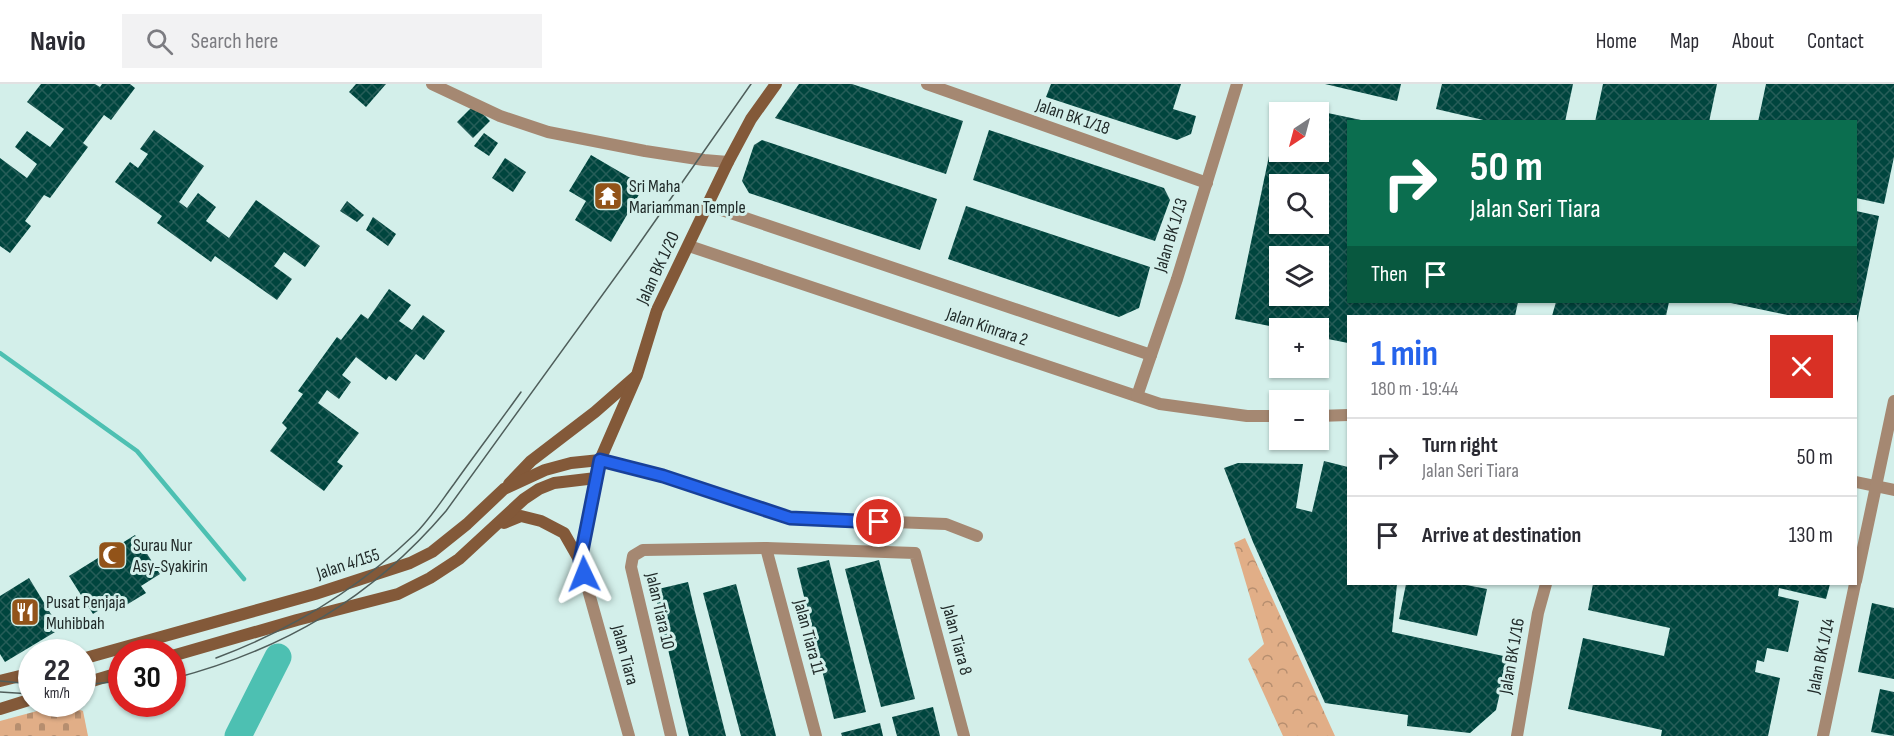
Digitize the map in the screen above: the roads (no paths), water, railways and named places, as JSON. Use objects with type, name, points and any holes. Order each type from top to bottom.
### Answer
[{"type":"street","points":[[432,84],[510,120],[548,132],[645,151],[728,162]]},
{"type":"street","name":"Jalan BK 1/20","points":[[596,478],[600,460],[637,375],[657,310],[728,162],[751,119],[776,84]]},
{"type":"street","name":"Jalan BK 1/18","points":[[927,84],[1207,183]]},
{"type":"street","name":"Jalan BK 1/13","points":[[1137,396],[1237,84]]},
{"type":"street","points":[[707,205],[1151,355]]},
{"type":"street","name":"Jalan Kinrara 2","points":[[689,246],[1160,404],[1247,416],[1269,416]]},
{"type":"street","points":[[504,489],[531,461],[595,412],[637,375]]},
{"type":"street","name":"Jalan BK 1/14","points":[[1857,572],[1894,400]]},
{"type":"street","points":[[1329,416],[1347,415]]},
{"type":"street","points":[[600,460],[663,476],[790,518],[946,524],[977,536]]},
{"type":"street","name":"Jalan 4/155","points":[[96,655],[315,594],[410,563],[432,552],[467,524],[504,489],[545,470],[571,463],[600,460]]},
{"type":"street","points":[[186,652],[398,594],[430,578],[459,559],[524,499],[539,489],[554,483],[596,478]]},
{"type":"street","name":"Jalan Tiara","points":[[596,478],[580,561],[629,736]]},
{"type":"street","points":[[1857,482],[1894,490]]},
{"type":"street","points":[[494,528],[520,516],[541,520],[564,533],[580,561]]},
{"type":"street","name":"Jalan Tiara 8","points":[[766,548],[915,553],[964,736]]},
{"type":"street","name":"Jalan Tiara 10","points":[[671,736],[631,567],[633,556],[643,550],[766,548]]},
{"type":"street","name":"Jalan Tiara 11","points":[[766,548],[816,736]]},
{"type":"street","name":"Jalan BK 1/16","points":[[1516,736],[1538,613],[1546,585]]},
{"type":"street","name":"Jalan BK 1/14","points":[[1823,736],[1854,585]]},
{"type":"street","points":[[0,681],[18,676]]},
{"type":"street","points":[[0,709],[18,703]]},
{"type":"waterway","points":[[0,353],[137,451],[244,579]]},
{"type":"waterway","points":[[238,736],[278,657]]},
{"type":"tram line","points":[[186,675],[251,653],[322,617],[356,595],[417,542],[446,511],[632,254],[751,84]]},
{"type":"tram line","points":[[216,658],[271,635],[297,621],[346,590],[393,554],[431,516],[521,392]]},
{"type":"tram line","points":[[0,681],[18,683]]},
{"type":"tram line","points":[[96,684],[108,682]]},
{"type":"tram line","points":[[0,692],[18,693]]},
{"type":"place","name":"Sri Maha Mariamman Temple","points":[[608,196]]},
{"type":"place","name":"Surau Nur Asy-Syakirin","points":[[112,555]]},
{"type":"place","name":"Pusat Penjaja Muhibbah","points":[[25,612]]}]
